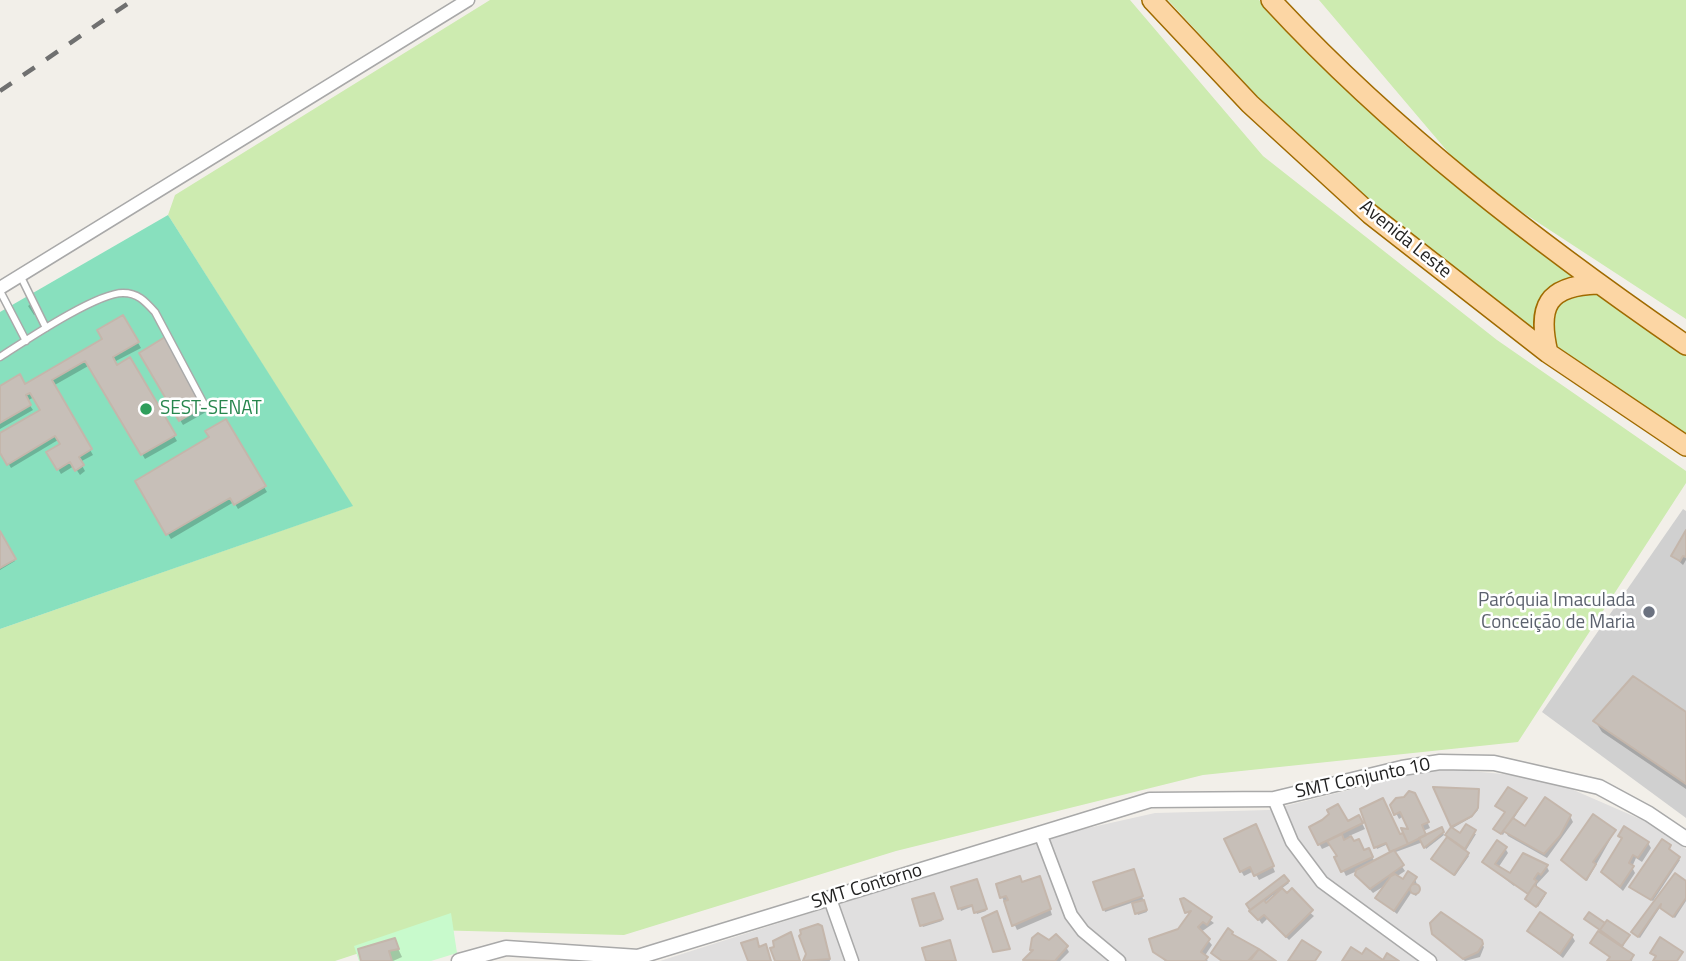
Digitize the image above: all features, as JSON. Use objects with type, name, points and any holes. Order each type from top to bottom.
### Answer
[{"type":"main road","name":"Avenida Leste","points":[[1152,0],[1212,65],[1309,160],[1370,214],[1548,353],[1686,446]]},
{"type":"main road","points":[[1271,0],[1422,145],[1597,284],[1686,345]]},
{"type":"main road","points":[[1548,353],[1543,319],[1546,304],[1558,292],[1573,285],[1597,284]]},
{"type":"street","points":[[0,290],[20,275],[468,0]]},
{"type":"street","name":"SMT Conjunto 10","points":[[1274,799],[1402,768],[1440,762],[1494,763],[1599,788],[1650,814],[1686,839]]},
{"type":"street","points":[[1274,799],[1292,842],[1322,882],[1430,961]]},
{"type":"street","name":"SMT Contorno","points":[[459,961],[506,948],[639,959],[1150,800],[1274,799]]},
{"type":"street","points":[[1040,834],[1071,915],[1083,931],[1119,961]]},
{"type":"street","points":[[830,900],[852,961]]},
{"type":"lane","points":[[20,275],[46,328]]},
{"type":"lane","points":[[0,290],[26,341]]},
{"type":"lane","points":[[0,356],[46,328],[112,295],[132,294],[144,299],[155,312],[205,406]]},
{"type":"shaded area","name":"Paróquia Imaculada Conceição de Maria","points":[[1683,509],[1686,511],[1686,818],[1542,712]]},
{"type":"shaded area","points":[[1437,768],[1546,778],[1647,822],[1686,849],[1686,961],[660,961],[1048,837],[1155,813],[1269,810]]},
{"type":"green space","points":[[490,0],[1130,0],[1263,156],[1497,340],[1686,471],[1686,483],[1518,742],[1203,775],[896,851],[624,935],[429,930],[335,961],[0,961],[0,629],[352,506],[168,215],[175,195]]},
{"type":"green space","points":[[1168,0],[1259,0],[1405,145],[1595,292],[1553,295],[1538,339],[1378,209],[1255,94]]},
{"type":"green space","points":[[1319,0],[1686,0],[1686,319],[1470,178]]},
{"type":"green space","name":"SEST-SENAT","points":[[168,215],[353,506],[0,629],[0,312]]},
{"type":"green space","points":[[1576,290],[1598,294],[1686,354],[1686,437],[1547,350],[1541,312]]},
{"type":"green space","points":[[451,913],[457,953],[431,961],[359,961],[354,946]]},
{"type":"building","points":[[123,315],[139,342],[113,357],[117,365],[130,357],[176,435],[141,455],[85,361],[52,380],[92,449],[79,457],[84,465],[75,471],[70,462],[57,470],[46,452],[60,444],[55,436],[7,465],[0,453],[0,433],[40,410],[30,393],[26,395],[31,405],[0,423],[0,386],[20,374],[25,384],[102,339],[97,330]]},
{"type":"building","points":[[165,337],[205,406],[179,421],[139,353]]},
{"type":"building","points":[[226,419],[266,486],[234,505],[230,498],[166,535],[135,481],[209,437],[205,431]]},
{"type":"building","points":[[1686,530],[1686,557],[1683,556],[1680,561],[1671,556]]},
{"type":"building","points":[[0,531],[16,559],[0,568]]},
{"type":"building","points":[[1633,676],[1686,712],[1686,784],[1593,721]]},
{"type":"building","points":[[1433,787],[1479,789],[1478,808],[1472,816],[1451,827]]},
{"type":"building","points":[[1508,787],[1527,798],[1501,834],[1493,829],[1505,812],[1495,806]]},
{"type":"building","points":[[1409,791],[1415,793],[1429,822],[1422,825],[1426,835],[1408,844],[1401,828],[1408,829],[1400,812],[1394,815],[1390,805]]},
{"type":"building","points":[[1545,797],[1571,815],[1560,836],[1544,854],[1503,831],[1513,818],[1525,826]]},
{"type":"building","points":[[1383,798],[1400,834],[1403,833],[1408,844],[1390,852],[1386,843],[1374,848],[1360,809]]},
{"type":"building","points":[[1338,804],[1348,821],[1359,815],[1363,823],[1318,845],[1309,827],[1322,820],[1329,814],[1327,810]]},
{"type":"building","points":[[1593,814],[1616,830],[1593,862],[1596,864],[1586,880],[1561,860]]},
{"type":"building","points":[[1256,824],[1274,866],[1254,876],[1250,867],[1240,872],[1224,839]]},
{"type":"building","points":[[1466,824],[1476,830],[1465,849],[1445,835],[1451,827],[1460,833]]},
{"type":"building","points":[[1624,826],[1649,842],[1638,858],[1633,855],[1629,863],[1634,866],[1620,887],[1601,872],[1622,838],[1618,836]]},
{"type":"building","points":[[1442,827],[1444,832],[1424,848],[1419,838]]},
{"type":"building","points":[[1342,834],[1344,840],[1351,836],[1354,841],[1359,839],[1364,850],[1369,848],[1373,857],[1341,872],[1334,857],[1337,856],[1327,841]]},
{"type":"building","points":[[1447,837],[1469,853],[1454,875],[1431,859]]},
{"type":"building","points":[[1662,839],[1671,845],[1669,849],[1680,857],[1651,900],[1629,887]]},
{"type":"building","points":[[1497,840],[1507,847],[1495,864],[1510,873],[1523,853],[1548,865],[1541,875],[1538,873],[1534,879],[1537,881],[1528,894],[1482,862]]},
{"type":"building","points":[[1394,850],[1404,865],[1370,889],[1355,875],[1356,870]]},
{"type":"building","points":[[1134,869],[1143,896],[1103,910],[1093,882]]},
{"type":"building","points":[[1408,871],[1417,877],[1394,911],[1375,898],[1391,876],[1395,874],[1403,879]]},
{"type":"building","points":[[1675,873],[1686,881],[1686,898],[1673,917],[1660,908],[1661,904],[1638,937],[1631,932]]},
{"type":"building","points":[[1284,875],[1289,881],[1250,910],[1246,904]]},
{"type":"building","points":[[1020,876],[1022,882],[1040,876],[1051,909],[1012,926],[1004,901],[1008,900],[1006,896],[1000,898],[996,884]]},
{"type":"building","points":[[977,879],[987,909],[974,913],[972,905],[958,909],[951,887]]},
{"type":"building","points":[[1415,884],[1419,885],[1419,893],[1415,894],[1411,893],[1410,889],[1411,885]]},
{"type":"building","points":[[1534,885],[1546,893],[1536,907],[1525,899]]},
{"type":"building","points":[[1282,888],[1287,893],[1292,888],[1313,910],[1286,937],[1264,915],[1258,920],[1249,911],[1264,900],[1266,903]]},
{"type":"building","points":[[934,893],[943,919],[920,926],[912,899]]},
{"type":"building","points":[[1184,898],[1212,917],[1207,925],[1203,922],[1198,927],[1210,939],[1201,952],[1208,957],[1205,961],[1167,961],[1153,952],[1149,939],[1178,929],[1191,911],[1185,913],[1180,899]]},
{"type":"building","points":[[1144,900],[1147,910],[1135,914],[1132,903]]},
{"type":"building","points":[[997,911],[1010,949],[993,952],[982,918]]},
{"type":"building","points":[[1441,912],[1482,940],[1483,944],[1478,952],[1463,959],[1432,934],[1430,923]]},
{"type":"building","points":[[1540,912],[1573,935],[1560,954],[1527,931]]},
{"type":"building","points":[[1589,912],[1605,923],[1600,930],[1584,919]]},
{"type":"building","points":[[1607,920],[1630,935],[1622,946],[1600,930]]},
{"type":"building","points":[[818,924],[822,926],[830,959],[803,961],[806,954],[799,936],[800,930]]},
{"type":"building","points":[[1228,928],[1232,934],[1259,949],[1248,961],[1222,961],[1211,953]]},
{"type":"building","points":[[1598,931],[1634,955],[1630,961],[1607,961],[1610,957],[1590,943]]},
{"type":"building","points":[[791,932],[800,961],[775,961],[770,948],[774,947],[773,941]]},
{"type":"building","points":[[1038,933],[1049,940],[1056,934],[1068,946],[1055,961],[1023,960],[1033,950],[1030,950],[1032,938]]},
{"type":"building","points":[[1660,937],[1683,952],[1677,961],[1653,961],[1656,956],[1650,953]]},
{"type":"building","points":[[395,938],[399,949],[389,951],[392,961],[361,961],[358,949]]},
{"type":"building","points":[[757,938],[759,947],[766,944],[771,961],[748,961],[741,943]]},
{"type":"building","points":[[950,940],[956,961],[926,961],[922,948]]},
{"type":"building","points":[[1302,940],[1321,952],[1315,961],[1288,961]]},
{"type":"building","points":[[1351,947],[1362,954],[1366,948],[1383,960],[1387,953],[1399,961],[1342,961]]},
{"type":"building","points":[[1259,949],[1276,961],[1250,961]]},
{"type":"railway","points":[[0,91],[133,0]]},
{"type":"place","name":"SEST-SENAT","points":[[146,409]]},
{"type":"place","name":"Paróquia Imaculada Conceição de Maria","points":[[1649,612]]}]
